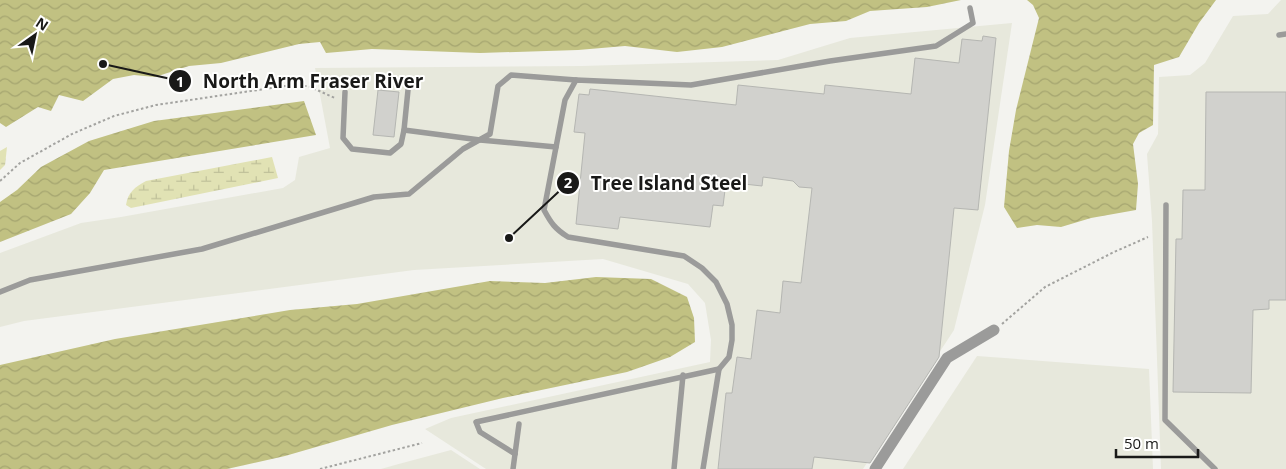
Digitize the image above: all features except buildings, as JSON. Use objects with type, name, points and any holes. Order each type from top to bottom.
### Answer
[{"type":"street","points":[[875,469],[947,358],[994,330]]},
{"type":"lane","points":[[0,292],[30,280],[202,249],[374,196],[409,194],[463,149],[490,134],[498,86],[511,75],[691,85],[830,61],[936,46],[973,23],[970,8]]},
{"type":"lane","points":[[576,80],[565,100],[544,210],[556,229],[568,237],[684,256],[702,268],[716,282],[727,304],[732,325],[732,340],[729,357],[719,369],[703,469]]},
{"type":"lane","points":[[345,92],[343,138],[352,149],[390,154],[401,144],[408,90]]},
{"type":"lane","points":[[404,130],[556,147]]},
{"type":"lane","points":[[1166,205],[1165,420],[1215,469]]},
{"type":"lane","points":[[515,454],[480,432],[476,422],[684,375],[719,369]]},
{"type":"lane","points":[[674,469],[684,375]]},
{"type":"lane","points":[[513,469],[519,424]]},
{"type":"path","points":[[0,181],[20,163],[72,134],[114,116],[156,105],[285,86],[308,86],[344,103]]},
{"type":"path","points":[[994,330],[1045,287],[1114,252],[1148,238]]},
{"type":"path","points":[[320,469],[422,443]]},
{"type":"shaded area","points":[[1281,0],[1286,0],[1286,469],[1161,469],[1152,221],[1147,154],[1158,134],[1159,77],[1190,75],[1205,63],[1233,16],[1268,14]]},
{"type":"shaded area","points":[[1012,23],[985,205],[954,330],[863,469],[486,469],[425,429],[451,418],[710,362],[711,340],[705,303],[688,284],[603,259],[414,270],[24,321],[0,327],[0,253],[81,223],[283,188],[295,180],[299,157],[330,148],[315,68],[582,66],[778,60],[850,38]]},
{"type":"shaded area","points":[[977,356],[1149,369],[1153,469],[903,469]]},
{"type":"shaded area","points":[[451,450],[480,469],[381,469],[395,465]]},
{"type":"green space","points":[[7,147],[5,165],[0,170],[0,151]]},
{"type":"green space","points":[[272,157],[278,178],[131,208],[126,205],[128,197],[133,190],[146,181]]},
{"type":"water","points":[[0,0],[961,0],[927,7],[870,11],[846,21],[810,24],[722,47],[677,52],[625,46],[578,50],[480,53],[372,49],[326,53],[320,42],[299,44],[221,63],[189,66],[155,77],[134,75],[113,79],[83,101],[59,95],[51,111],[38,107],[6,127],[0,123]]},
{"type":"water","points":[[1027,0],[1216,0],[1199,23],[1179,57],[1154,65],[1153,125],[1139,133],[1133,144],[1138,184],[1136,210],[1091,218],[1061,227],[1037,225],[1017,228],[1004,207],[1009,151],[1016,110],[1039,18],[1033,5]]},
{"type":"water","points":[[304,101],[316,135],[104,170],[90,193],[71,214],[0,242],[0,202],[17,190],[41,167],[89,141],[154,121]]},
{"type":"water","points":[[596,277],[651,279],[687,297],[694,318],[695,342],[670,357],[627,372],[503,398],[392,425],[285,456],[227,469],[0,469],[0,365],[115,339],[290,310],[357,304],[490,281],[545,283]]},
{"type":"place","name":"North Arm Fraser River","points":[[103,64]]},
{"type":"place","name":"Tree Island Steel","points":[[509,238]]}]
